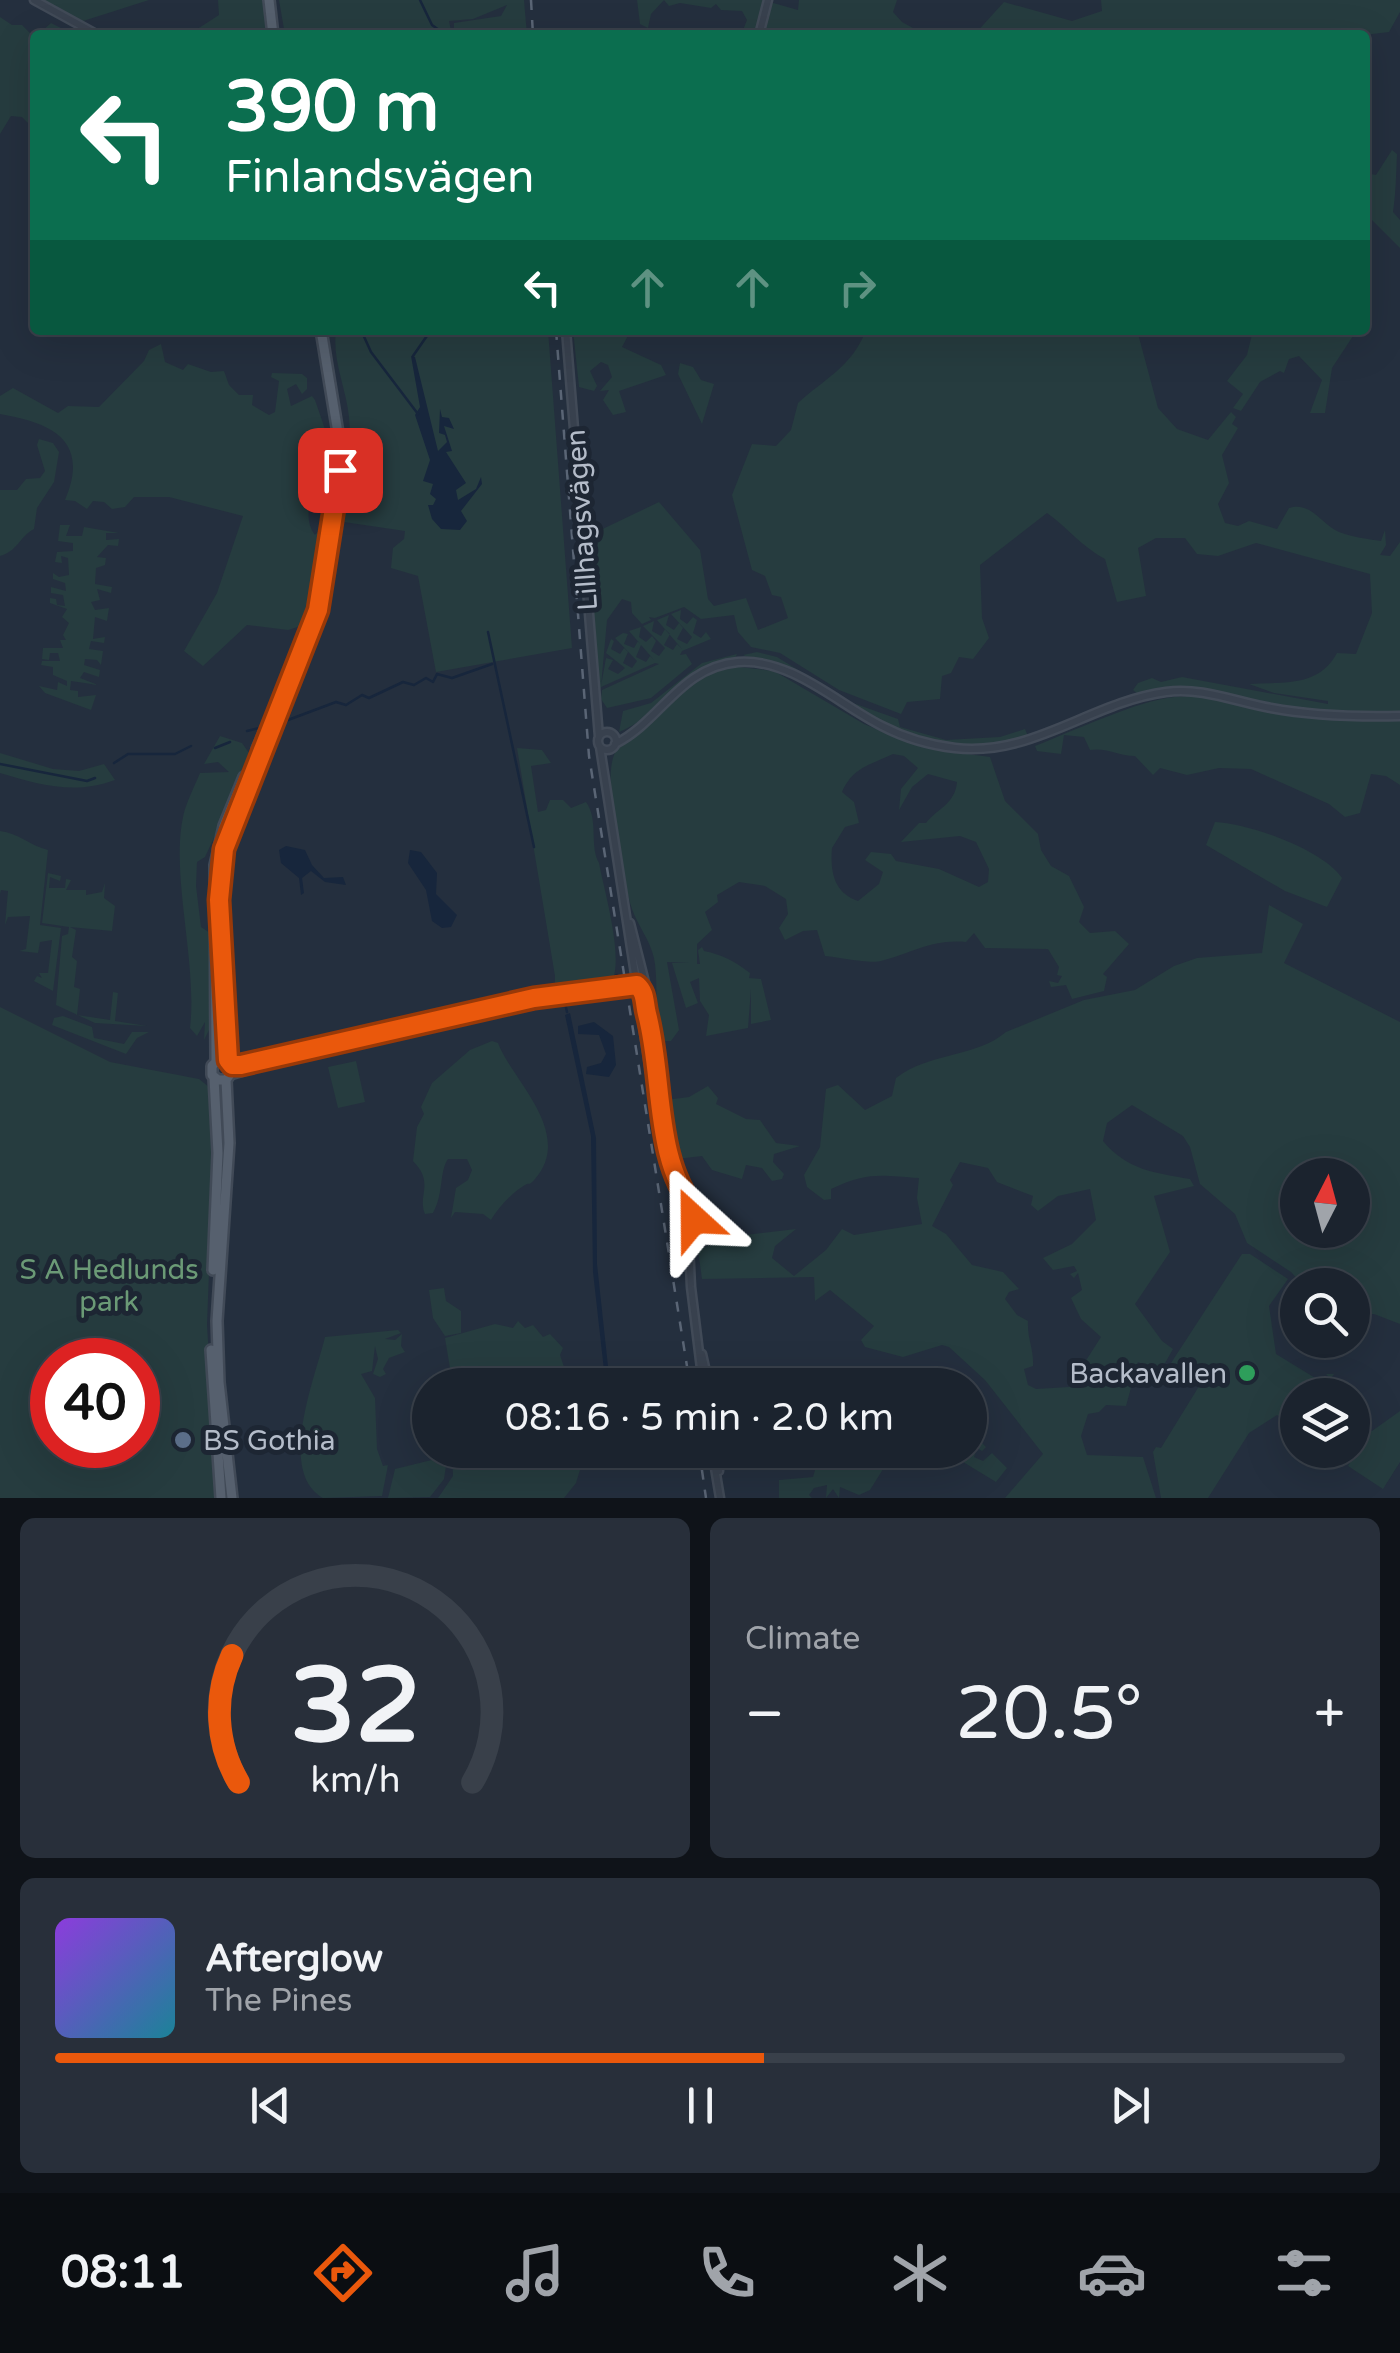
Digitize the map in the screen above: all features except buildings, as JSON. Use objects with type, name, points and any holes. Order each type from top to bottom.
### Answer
[{"type":"main road","points":[[269,0],[272,30]]},
{"type":"main road","points":[[232,1498],[217,1351],[230,1070],[219,900],[224,849],[311,629],[328,569],[340,470],[339,434],[322,335]]},
{"type":"main road","points":[[221,1498],[211,1360],[218,1166],[211,1068],[216,1061],[212,900],[218,849],[236,794],[311,629]]},
{"type":"main road","points":[[216,1061],[230,1070]]},
{"type":"main road","points":[[214,1078],[230,1070]]},
{"type":"street","points":[[34,0],[89,30]]},
{"type":"street","points":[[760,30],[768,0]]},
{"type":"street","name":"Lillhagsvägen","points":[[566,335],[600,742],[633,960],[642,983],[640,997],[664,1150],[684,1205],[696,1216],[688,1224],[695,1323],[703,1368]]},
{"type":"street","points":[[600,742],[613,746],[691,678],[714,666],[746,662],[784,670],[902,736],[956,748],[987,750],[1024,744],[1124,704],[1170,692],[1209,693],[1316,715],[1400,716]]},
{"type":"street","name":"Lillhagsvägen","points":[[596,710],[611,734],[613,746],[605,777]]},
{"type":"street","points":[[600,742],[611,734],[633,730]]},
{"type":"street","name":"Lillhagsvägen","points":[[625,908],[650,1020],[667,1145],[684,1205],[677,1218],[688,1224]]},
{"type":"street","points":[[626,988],[632,978],[633,960]]},
{"type":"street","points":[[230,1070],[530,1000],[642,983]]},
{"type":"street","points":[[626,988],[640,997]]},
{"type":"street","points":[[717,1468],[720,1498]]},
{"type":"green space","points":[[39,0],[149,0],[80,22]]},
{"type":"green space","points":[[218,0],[264,0],[267,30],[196,30],[219,15]]},
{"type":"green space","points":[[279,0],[524,0],[527,30],[454,30],[454,23],[501,16],[507,5],[473,19],[449,21],[451,30],[284,30]]},
{"type":"green space","points":[[637,0],[664,0],[651,14],[648,28],[640,24]]},
{"type":"green space","points":[[664,0],[763,0],[798,10],[799,0],[897,0],[893,12],[917,30],[743,30],[747,20],[742,11],[721,10],[716,4],[711,8],[680,3],[669,6]]},
{"type":"green space","points":[[1101,0],[1400,0],[1400,12],[1389,32],[1370,34],[1370,30],[979,30],[1004,2],[1072,21],[1102,11]]},
{"type":"green space","points":[[0,17],[12,25],[22,25],[30,33],[30,125],[22,117],[11,116],[0,134]]},
{"type":"green space","points":[[51,23],[65,30],[43,30]]},
{"type":"green space","points":[[1392,150],[1397,154],[1393,212],[1400,220],[1400,248],[1370,218],[1370,174],[1376,175]]},
{"type":"green space","points":[[336,335],[548,335],[572,648],[436,672],[418,576],[391,568],[393,548],[404,539],[405,531],[344,522],[350,430]]},
{"type":"green space","points":[[574,335],[628,335],[622,347],[661,365],[666,375],[619,391],[626,412],[613,415],[603,400],[609,390],[600,391],[612,377],[608,365],[601,362],[590,371],[597,386],[594,391],[579,387]]},
{"type":"green space","points":[[864,335],[1138,335],[1158,408],[1177,429],[1208,440],[1231,412],[1236,417],[1232,424],[1238,428],[1222,455],[1229,483],[1218,504],[1225,523],[1238,526],[1249,521],[1277,529],[1289,508],[1297,507],[1310,510],[1349,535],[1381,541],[1385,530],[1386,545],[1380,555],[1390,556],[1400,542],[1400,785],[1386,776],[1371,774],[1360,813],[1345,817],[1329,804],[1251,769],[1219,768],[1187,775],[1160,768],[1153,775],[1135,756],[1090,750],[1084,737],[1064,735],[1061,754],[1037,751],[1035,746],[1105,717],[1174,697],[1212,698],[1328,718],[1328,714],[1195,688],[1139,695],[1133,690],[1138,683],[1152,678],[1161,682],[1182,677],[1328,704],[1249,684],[1310,677],[1321,672],[1337,653],[1356,654],[1372,613],[1370,574],[1256,543],[1218,556],[1197,554],[1185,538],[1156,538],[1138,548],[1146,596],[1117,602],[1105,559],[1047,513],[980,565],[982,618],[989,638],[973,659],[959,657],[951,673],[942,676],[940,699],[907,702],[901,714],[839,690],[780,653],[751,647],[738,632],[734,615],[701,619],[684,607],[649,617],[651,620],[642,624],[632,613],[631,602],[622,599],[607,620],[601,686],[606,658],[613,660],[608,669],[618,674],[625,668],[606,653],[611,639],[611,649],[620,654],[624,648],[628,652],[623,663],[632,668],[637,661],[615,638],[628,634],[624,644],[634,648],[638,641],[629,631],[641,627],[639,637],[646,642],[652,636],[656,641],[651,651],[659,656],[665,648],[643,626],[654,621],[652,631],[661,636],[665,629],[657,620],[669,615],[666,625],[674,630],[679,623],[683,628],[677,639],[687,644],[692,637],[671,614],[681,610],[680,619],[687,624],[693,617],[697,620],[693,633],[701,638],[706,632],[711,639],[682,651],[680,655],[686,654],[692,664],[651,698],[607,708],[601,699],[602,690],[659,664],[601,687],[599,692],[588,536],[659,502],[700,550],[708,599],[714,606],[746,598],[758,630],[788,618],[781,597],[772,595],[765,576],[752,570],[732,495],[752,444],[776,446],[791,430],[798,403],[845,363]],"holes":[[[670,635],[682,649],[677,644],[673,650],[664,645]],[[641,644],[654,660],[650,656],[646,662],[636,657]]]},
{"type":"green space","points":[[1252,335],[1354,335],[1332,368],[1325,413],[1310,413],[1322,380],[1299,356],[1289,359],[1284,373],[1280,371],[1260,382],[1241,411],[1233,408],[1243,394],[1227,381],[1247,355]]},
{"type":"green space","points":[[161,344],[165,362],[183,370],[188,364],[211,372],[224,371],[229,385],[239,395],[253,395],[252,405],[269,415],[275,412],[279,381],[271,377],[272,373],[302,374],[307,378],[307,389],[302,394],[296,384],[287,389],[291,406],[312,396],[329,441],[331,509],[327,512],[327,484],[319,476],[313,479],[310,501],[311,529],[315,535],[321,528],[326,529],[328,547],[307,624],[288,630],[247,625],[203,666],[184,651],[217,593],[243,516],[169,497],[134,497],[125,507],[112,509],[104,502],[93,501],[87,509],[65,500],[73,463],[62,438],[36,423],[0,414],[0,396],[13,388],[58,413],[68,406],[99,407],[144,361],[149,350]]},
{"type":"green space","points":[[680,363],[693,367],[701,380],[714,384],[702,424],[678,374]]},
{"type":"green space","points":[[39,439],[53,443],[59,452],[54,482],[37,508],[34,529],[0,556],[0,490],[17,490],[26,479],[40,478],[45,471],[37,445]]},
{"type":"green space","points":[[60,525],[70,525],[66,536],[82,536],[84,527],[119,533],[106,533],[106,540],[119,539],[118,546],[108,545],[97,557],[106,558],[105,565],[96,568],[95,584],[112,587],[111,593],[97,589],[100,600],[91,602],[95,610],[109,608],[107,621],[95,617],[93,639],[105,637],[104,643],[91,641],[89,649],[103,651],[101,665],[97,660],[85,659],[84,665],[100,670],[99,677],[84,672],[80,678],[98,685],[71,681],[70,690],[78,691],[78,697],[96,695],[91,710],[45,693],[39,686],[57,690],[58,682],[67,686],[67,681],[53,675],[53,667],[41,665],[42,661],[60,661],[58,653],[50,653],[49,660],[42,659],[43,648],[63,648],[60,640],[66,640],[63,635],[69,623],[62,617],[67,609],[50,603],[50,598],[56,599],[57,605],[65,606],[63,595],[51,593],[51,587],[66,591],[65,583],[53,579],[53,573],[59,577],[69,575],[68,558],[61,556],[62,563],[55,562],[57,552],[73,551],[73,543],[58,541]]},
{"type":"green space","points":[[757,652],[777,657],[850,702],[898,719],[900,727],[946,740],[1000,737],[1025,729],[1028,736],[996,745],[966,747],[936,742],[877,718],[787,668],[743,655]]},
{"type":"green space","points":[[737,654],[697,673],[648,715],[619,732],[623,711],[651,703],[702,663]]},
{"type":"green space","points":[[726,669],[774,671],[864,724],[903,740],[931,749],[990,757],[1005,801],[1038,834],[1041,850],[1051,866],[1069,876],[1084,907],[1079,922],[1090,933],[1115,931],[1129,944],[1103,974],[1107,977],[1104,991],[1072,999],[1066,985],[1051,987],[1049,981],[1058,983],[1062,976],[1057,975],[1059,967],[1048,949],[985,948],[974,933],[966,942],[932,945],[881,961],[825,956],[817,930],[803,931],[785,940],[779,928],[788,914],[786,899],[765,886],[739,882],[717,895],[718,902],[705,912],[712,930],[697,944],[697,964],[702,947],[739,965],[750,973],[749,978],[761,979],[771,1020],[751,1024],[751,989],[748,1028],[706,1036],[709,1015],[700,1001],[699,978],[690,982],[698,1003],[686,1008],[672,963],[690,963],[667,962],[679,1030],[671,1041],[663,1041],[654,958],[632,909],[619,853],[610,782],[612,764],[616,751],[683,691]],"holes":[[[893,754],[904,756],[918,768],[901,789],[899,810],[912,787],[928,774],[957,782],[949,801],[901,842],[960,836],[976,842],[989,869],[988,882],[979,887],[939,869],[871,852],[865,860],[883,872],[879,884],[858,901],[839,887],[832,865],[832,848],[845,827],[859,823],[854,802],[842,792],[851,777],[863,768]]]},
{"type":"green space","points":[[220,736],[242,743],[249,753],[205,857],[197,862],[201,927],[210,933],[211,1026],[204,1040],[205,1022],[197,1036],[190,1028],[181,833],[185,809],[200,773],[229,772],[218,762],[204,764]]},
{"type":"green space","points":[[517,748],[542,750],[551,763],[531,766],[538,812],[546,810],[550,800],[563,800],[571,808],[586,802],[590,809],[615,942],[615,973],[611,983],[580,986],[575,991],[541,992],[544,987],[555,986],[555,976]]},
{"type":"green space","points":[[0,753],[53,769],[79,771],[104,764],[115,780],[72,788],[29,781],[0,773]]},
{"type":"green space","points":[[1215,822],[1284,840],[1319,857],[1342,878],[1327,907],[1285,891],[1206,845]]},
{"type":"green space","points":[[0,831],[48,850],[40,925],[61,928],[53,991],[34,981],[37,976],[42,978],[39,973],[48,973],[52,940],[40,942],[38,953],[19,951],[26,949],[30,916],[8,917],[5,925],[8,891],[1,890],[0,894]]},
{"type":"green space","points":[[48,873],[61,876],[60,881],[50,877],[49,888],[65,888],[66,879],[71,880],[66,890],[86,890],[86,895],[102,892],[105,883],[104,898],[115,906],[112,931],[70,927],[76,930],[72,957],[77,961],[74,987],[80,989],[77,1015],[56,1005],[62,936],[68,934],[69,927],[42,923]]},
{"type":"green space","points":[[1269,905],[1303,924],[1284,963],[1400,1022],[1400,1324],[1370,1314],[1370,1268],[1285,1268],[1247,1243],[1235,1214],[1200,1184],[1183,1136],[1132,1105],[1107,1123],[1103,1141],[1132,1164],[1190,1179],[1194,1186],[1154,1196],[1170,1252],[1135,1304],[1162,1341],[1173,1349],[1160,1372],[1138,1362],[1126,1406],[1106,1405],[1099,1412],[1088,1414],[1081,1436],[1087,1455],[1143,1457],[1156,1498],[1005,1498],[1043,1454],[987,1383],[987,1368],[972,1368],[942,1345],[903,1357],[865,1347],[861,1340],[874,1326],[830,1290],[815,1301],[814,1277],[702,1279],[698,1250],[728,1237],[796,1229],[775,1246],[772,1258],[794,1276],[826,1250],[842,1229],[854,1235],[922,1224],[917,1198],[919,1178],[864,1177],[831,1189],[831,1199],[824,1200],[807,1187],[804,1175],[820,1147],[826,1089],[838,1085],[865,1110],[892,1096],[896,1078],[909,1070],[981,1046],[1084,1000],[1135,990],[1174,966],[1197,958],[1262,953]],"holes":[[[960,1162],[988,1168],[997,1182],[1033,1196],[1031,1205],[1038,1211],[1058,1196],[1090,1189],[1096,1220],[1072,1244],[1043,1258],[1053,1270],[1074,1266],[1077,1271],[1070,1274],[1074,1278],[1078,1273],[1082,1290],[1071,1298],[1081,1319],[1101,1337],[1069,1387],[1036,1389],[1028,1385],[1024,1369],[1033,1366],[1028,1321],[1017,1315],[1005,1299],[1009,1292],[1019,1289],[1003,1272],[972,1265],[946,1234],[932,1226]]]},
{"type":"green space","points":[[113,992],[118,993],[115,1021],[147,1026],[95,1023],[78,1015],[110,1020]]},
{"type":"green space","name":"S A Hedlunds park","points":[[0,1007],[110,1062],[199,1079],[209,1087],[213,1166],[207,1325],[218,1498],[0,1498]]},
{"type":"green space","points":[[63,1016],[92,1027],[94,1038],[124,1044],[132,1032],[149,1032],[137,1038],[126,1054],[52,1025],[54,1018]]},
{"type":"green space","points":[[492,1041],[498,1043],[544,1125],[548,1143],[545,1161],[535,1179],[509,1197],[491,1220],[483,1214],[455,1212],[451,1218],[456,1188],[468,1180],[472,1170],[467,1159],[448,1159],[433,1213],[425,1214],[423,1176],[413,1161],[417,1127],[424,1114],[421,1107],[432,1083],[470,1050]]},
{"type":"green space","points":[[356,1061],[365,1102],[338,1108],[328,1067]]},
{"type":"green space","points":[[708,1086],[718,1098],[716,1104],[746,1119],[760,1120],[776,1143],[800,1146],[774,1154],[773,1162],[784,1174],[782,1179],[772,1181],[762,1168],[746,1165],[742,1179],[712,1170],[702,1156],[677,1159],[666,1100],[689,1097]]},
{"type":"green space","name":"Backavallen","points":[[1242,1254],[1250,1254],[1280,1274],[1280,1290],[1269,1306],[1276,1354],[1315,1378],[1280,1378],[1280,1417],[1249,1433],[1208,1498],[1161,1498],[1153,1452],[1156,1447],[1161,1448],[1201,1383],[1171,1363]]},
{"type":"green space","points":[[444,1288],[446,1301],[461,1311],[461,1333],[445,1336],[433,1318],[429,1290]]},
{"type":"green space","points":[[518,1321],[525,1328],[533,1325],[543,1337],[550,1334],[563,1348],[560,1355],[564,1368],[450,1368],[445,1338],[495,1324],[513,1328]]},
{"type":"green space","points":[[398,1330],[401,1333],[385,1339],[395,1340],[402,1334],[405,1352],[389,1358],[383,1369],[386,1374],[380,1377],[373,1374],[378,1359],[375,1346],[372,1371],[361,1374],[375,1398],[377,1449],[383,1466],[388,1465],[382,1496],[323,1498],[309,1485],[302,1467],[301,1445],[308,1398],[325,1337]]},
{"type":"green space","points":[[1400,1411],[1400,1462],[1383,1489],[1351,1468],[1370,1468],[1372,1431]]},
{"type":"green space","points":[[992,1453],[1007,1468],[996,1482],[973,1468],[987,1468],[987,1457]]},
{"type":"green space","points":[[412,1465],[412,1468],[446,1468],[444,1479],[430,1497],[388,1498],[395,1469]]},
{"type":"green space","points":[[453,1468],[581,1468],[576,1483],[564,1498],[438,1498],[453,1476]]},
{"type":"green space","points":[[816,1468],[884,1468],[870,1490],[859,1495],[840,1487],[839,1498],[833,1489],[826,1498],[827,1485],[814,1488],[809,1495],[812,1498],[779,1498],[779,1480],[813,1477]]},
{"type":"water","points":[[411,356],[415,357],[438,451],[447,442],[445,435],[439,433],[440,409],[454,429],[444,426],[452,451],[446,452],[466,483],[456,490],[458,500],[476,489],[481,477],[482,484],[461,511],[467,521],[460,530],[441,529],[432,519],[428,505],[436,499],[430,494],[433,484],[423,481],[430,460],[415,415],[420,407]]},
{"type":"water","points":[[286,846],[305,850],[324,878],[343,877],[346,885],[325,882],[311,871],[302,878],[301,895],[299,878],[281,863],[279,850]]},
{"type":"water","points":[[410,850],[421,852],[437,873],[436,894],[457,915],[451,927],[442,928],[432,921],[426,890],[408,863]]},
{"type":"water","points":[[570,1013],[596,1138],[597,1264],[608,1368],[604,1368],[593,1272],[591,1136],[565,1015]]},
{"type":"water","points":[[594,1022],[613,1036],[616,1065],[609,1077],[586,1074],[587,1067],[601,1063],[606,1054],[599,1035],[578,1034],[578,1026]]},
{"type":"waterway","points":[[420,0],[432,25],[439,30]]},
{"type":"waterway","points":[[363,335],[371,352],[418,414]]},
{"type":"waterway","points":[[413,356],[428,335]]},
{"type":"waterway","points":[[488,632],[534,847]]},
{"type":"waterway","points":[[288,720],[336,702],[346,705],[362,695],[369,698],[403,682],[414,685],[426,678],[433,682],[437,674],[452,678],[492,664]]},
{"type":"waterway","points":[[247,731],[263,727]]},
{"type":"waterway","points":[[215,748],[230,742]]},
{"type":"waterway","points":[[114,763],[128,754],[175,754],[191,746]]},
{"type":"waterway","points":[[0,764],[87,781],[95,778]]},
{"type":"waterway","points":[[564,990],[611,980],[617,975]]},
{"type":"waterway","points":[[565,1003],[567,1012]]},
{"type":"railway","points":[[531,0],[533,30]]},
{"type":"railway","points":[[556,335],[589,756],[687,1368]]},
{"type":"railway","points":[[702,1468],[706,1498]]},
{"type":"place","name":"Backavallen","points":[[1247,1373]]},
{"type":"place","name":"BS Gothia","points":[[183,1440]]},
{"type":"route","points":[[340,470],[328,569],[318,610],[280,714],[232,821],[220,870],[228,1060],[232,1065],[241,1065],[534,998],[637,985],[643,991],[650,1020],[672,1169],[686,1203],[696,1211],[694,1219]]}]
